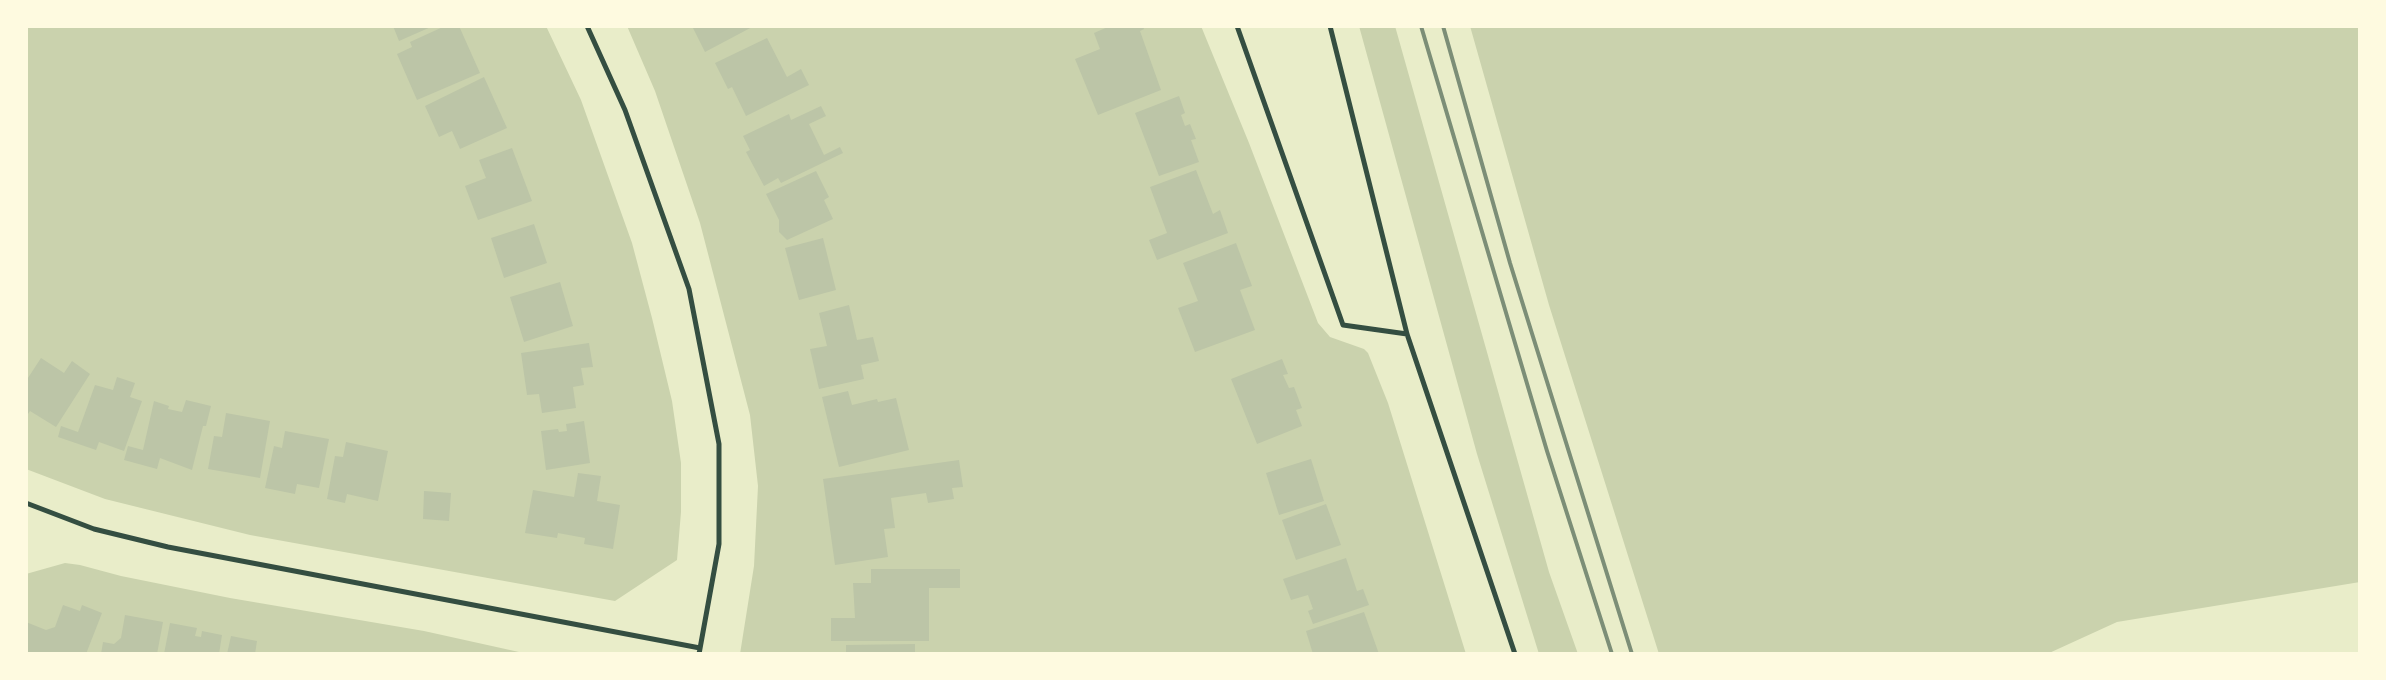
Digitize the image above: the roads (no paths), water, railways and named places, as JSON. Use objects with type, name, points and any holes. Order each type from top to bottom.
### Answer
[{"type":"street","points":[[26,503],[94,528],[168,546],[699,651],[719,544],[719,444],[689,289],[625,110],[587,26]]},
{"type":"street","points":[[1237,26],[1343,325],[1407,334]]},
{"type":"street","points":[[1330,26],[1407,334],[1514,654]]},
{"type":"railway","points":[[1421,26],[1547,451],[1612,654]]},
{"type":"railway","points":[[1443,26],[1510,263],[1632,654]]}]
